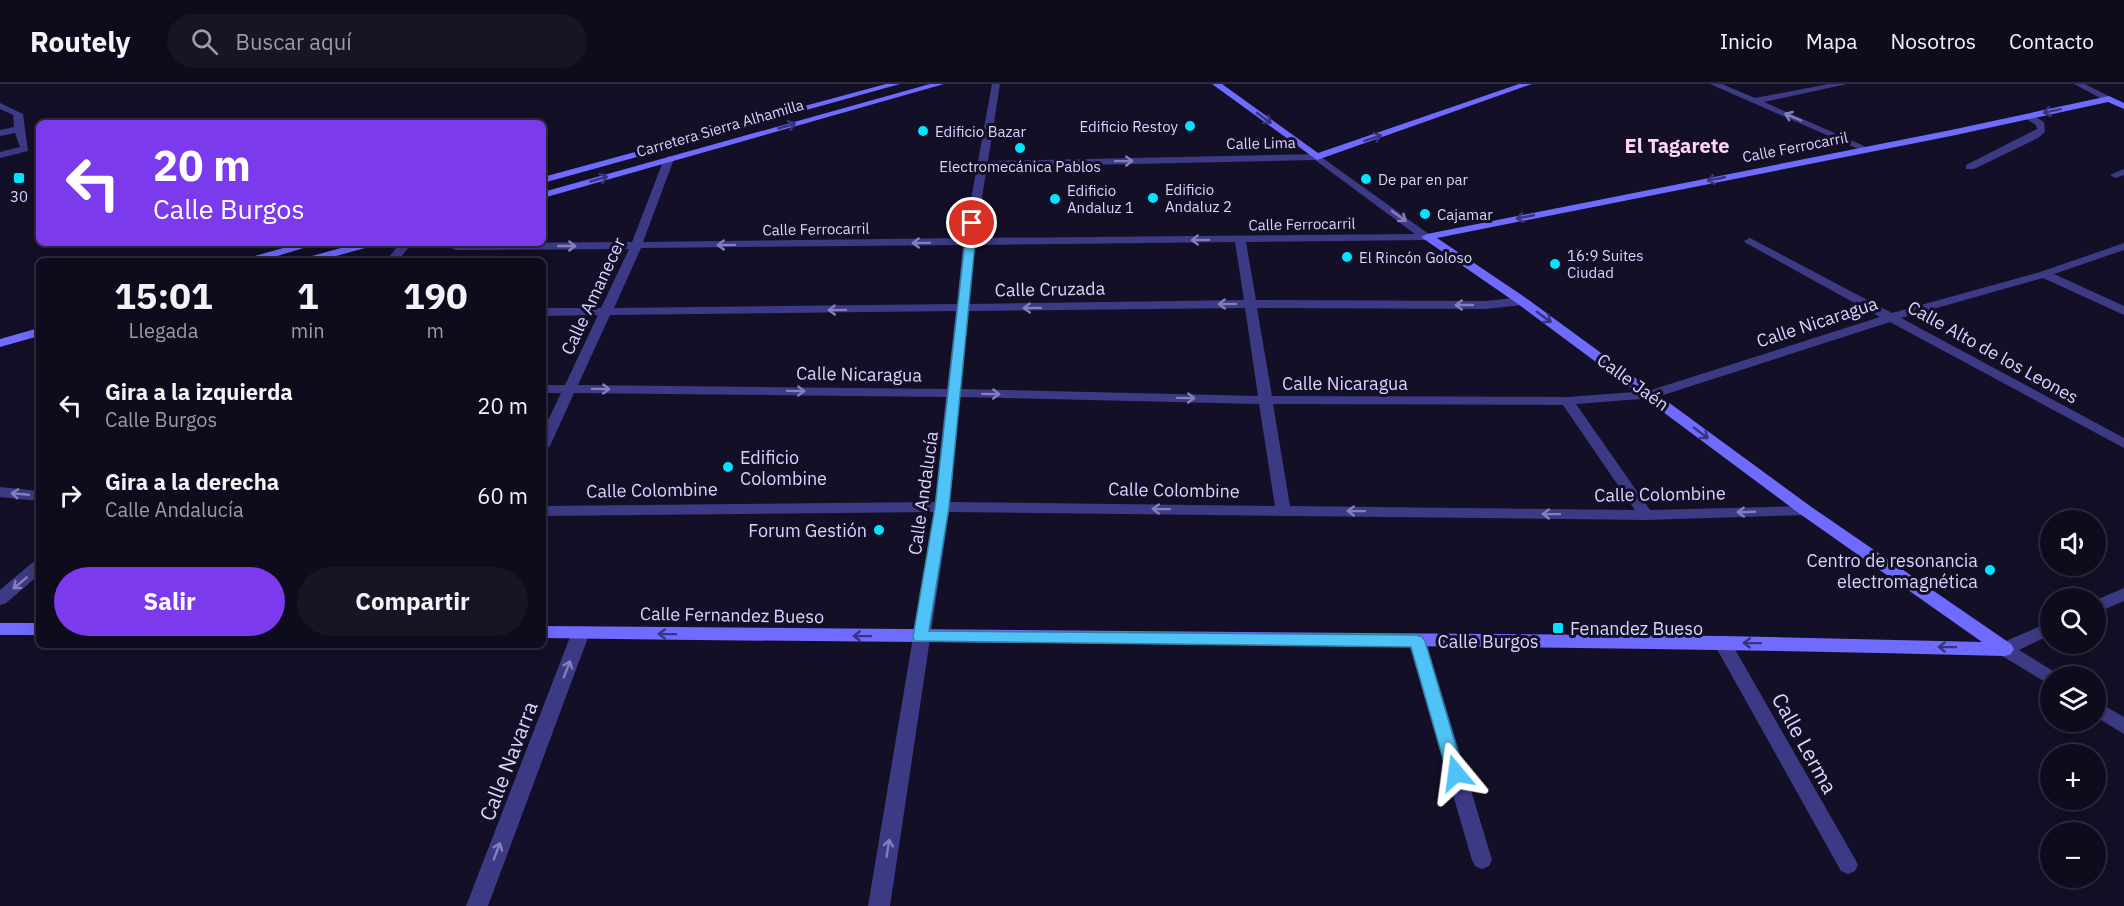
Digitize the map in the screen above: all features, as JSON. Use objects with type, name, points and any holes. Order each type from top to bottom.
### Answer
[{"type":"main road","name":"Carretera Sierra Alhamilla","points":[[546,179],[896,84]]},
{"type":"main road","name":"Carretera Sierra Alhamilla","points":[[792,112],[830,107],[918,84]]},
{"type":"main road","name":"Carretera Sierra Alhamilla","points":[[546,194],[940,84]]},
{"type":"main road","name":"Calle Jaén","points":[[1216,84],[1317,157]]},
{"type":"main road","name":"Calle Lima","points":[[1317,157],[1528,84]]},
{"type":"main road","points":[[2109,99],[2124,106]]},
{"type":"main road","name":"Calle Ferrocarril","points":[[1427,237],[2109,99]]},
{"type":"main road","name":"Carretera Sierra Alhamilla","points":[[546,186],[604,164]]},
{"type":"main road","name":"Calle Jaén","points":[[1427,237],[1522,301],[1805,510],[2005,649]]},
{"type":"main road","points":[[259,258],[303,246]]},
{"type":"main road","points":[[316,258],[361,246]]},
{"type":"main road","points":[[2,342],[36,331]]},
{"type":"main road","points":[[0,629],[36,629]]},
{"type":"main road","name":"Calle Fernandez Bueso","points":[[546,632],[921,637]]},
{"type":"main road","name":"Calle Burgos","points":[[921,637],[1722,642],[2005,649]]},
{"type":"street","name":"Calle Andalucía","points":[[879,906],[942,507],[969,243],[996,84]]},
{"type":"street","points":[[1714,84],[1866,149]]},
{"type":"street","points":[[1755,101],[1843,84]]},
{"type":"street","points":[[2078,84],[2109,99]]},
{"type":"street","points":[[0,106],[18,114],[19,129],[25,149],[0,155]]},
{"type":"street","points":[[1970,167],[2035,136],[2042,130],[2041,124],[2028,116]]},
{"type":"street","points":[[0,133],[19,129]]},
{"type":"street","name":"Calle Lima","points":[[982,164],[1317,157]]},
{"type":"street","name":"Calle Jaén","points":[[1317,157],[1427,237]]},
{"type":"street","name":"Calle Amanecer","points":[[546,440],[636,246],[669,159]]},
{"type":"street","name":"Calle Ferrocarril","points":[[454,246],[1427,237]]},
{"type":"street","points":[[1240,240],[1283,511]]},
{"type":"street","name":"Calle Alto de los Leones","points":[[1750,241],[2124,444]]},
{"type":"street","name":"Calle Nicaragua","points":[[546,389],[955,393],[1265,400],[1567,401],[1649,395],[1892,317],[2044,274],[2124,246]]},
{"type":"street","points":[[2044,274],[2124,311]]},
{"type":"street","name":"Calle Cruzada","points":[[546,312],[1249,304],[1486,305],[1522,301]]},
{"type":"street","points":[[1567,401],[1646,515]]},
{"type":"street","points":[[0,492],[36,495]]},
{"type":"street","name":"Calle Colombine","points":[[546,511],[942,507],[1646,515],[1805,510]]},
{"type":"street","points":[[0,599],[36,569]]},
{"type":"street","points":[[2106,602],[2124,594]]},
{"type":"street","name":"Calle Navarra","points":[[477,906],[581,632]]},
{"type":"street","name":"Calle Burgos","points":[[2005,649],[2040,633]]},
{"type":"street","points":[[1417,641],[1482,860]]},
{"type":"street","name":"Calle Lerma","points":[[1722,642],[1848,865]]},
{"type":"street","name":"Calle Jaén","points":[[2005,649],[2040,672]]},
{"type":"street","points":[[2106,715],[2124,727]]},
{"type":"place","name":"Edificio Restoy","points":[[1190,126]]},
{"type":"place","name":"Edificio Bazar","points":[[923,131]]},
{"type":"place","name":"Electromecánica Pablos","points":[[1020,148]]},
{"type":"place","name":"30","points":[[19,178]]},
{"type":"place","name":"De par en par","points":[[1366,179]]},
{"type":"place","name":"Edificio Andaluz 2","points":[[1153,198]]},
{"type":"place","name":"Edificio Andaluz 1","points":[[1055,199]]},
{"type":"place","name":"Cajamar","points":[[1425,214]]},
{"type":"place","name":"El Rincón Goloso","points":[[1347,257]]},
{"type":"place","name":"16:9 Suites Ciudad","points":[[1555,264]]},
{"type":"place","name":"Edificio Colombine","points":[[728,467]]},
{"type":"place","name":"Forum Gestión","points":[[879,530]]},
{"type":"place","name":"Centro de resonancia electromagnética","points":[[1990,570]]},
{"type":"place","name":"Fenandez Bueso","points":[[1558,628]]},
{"type":"district","name":"El Tagarete","points":[[1677,145]]},
{"type":"route","points":[[972,223],[942,507],[921,637],[1417,641],[1456,773]]}]
